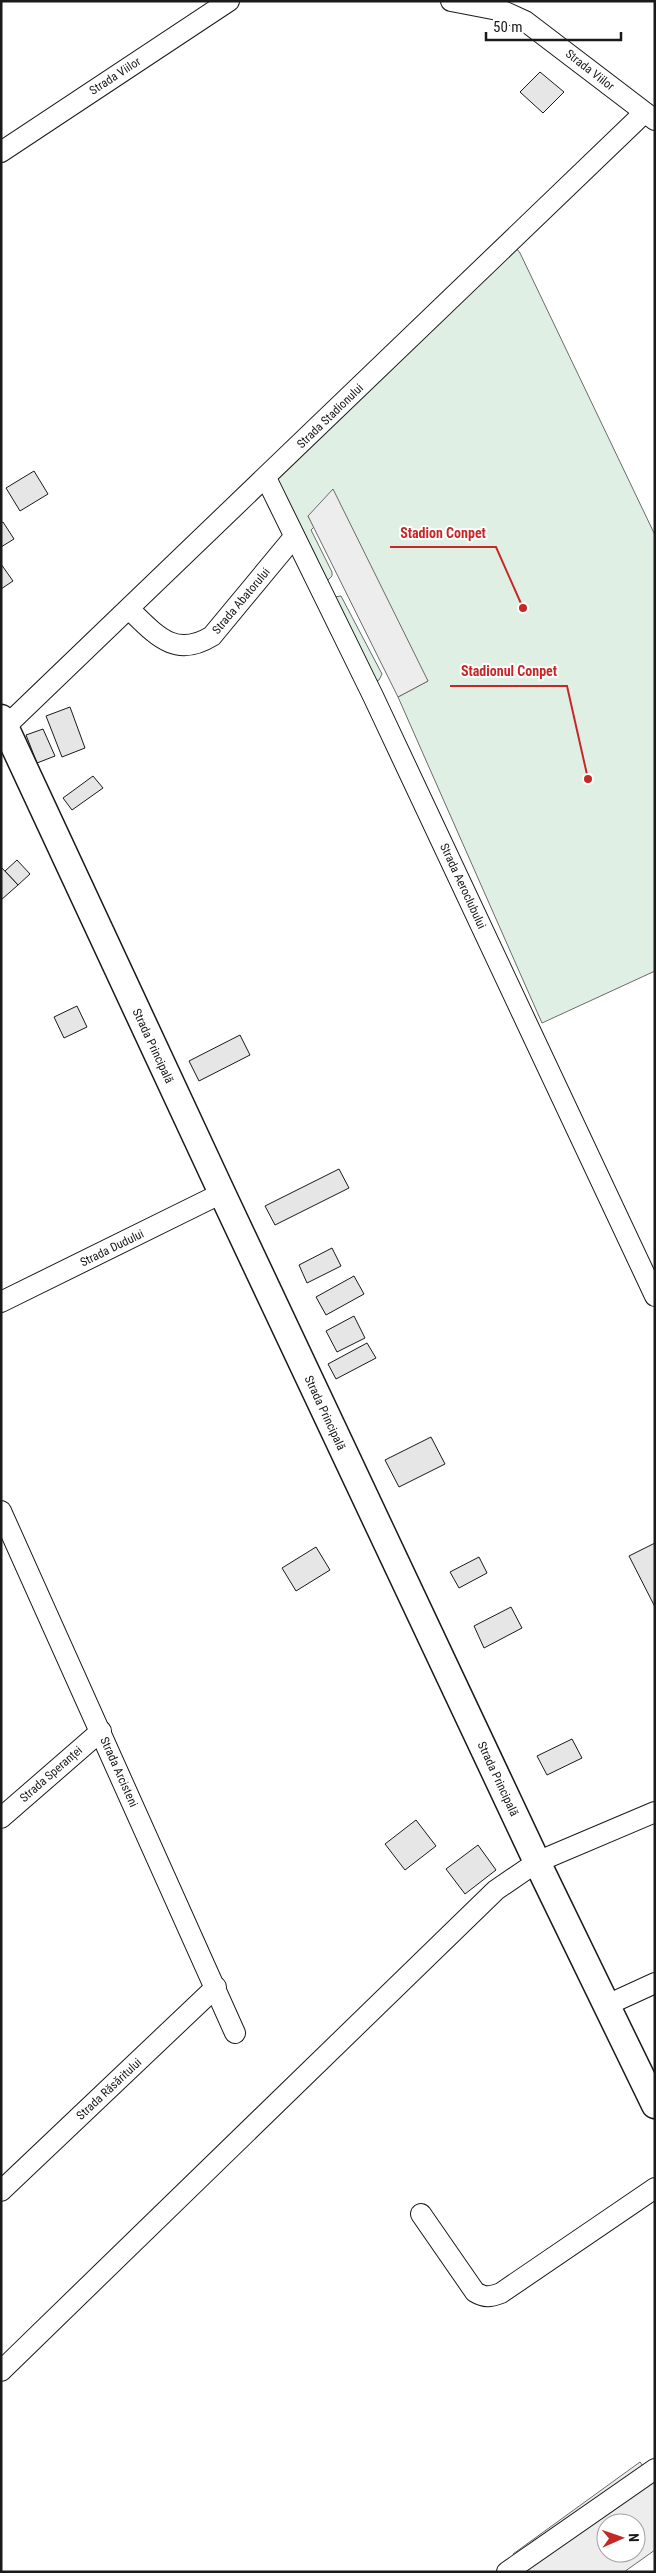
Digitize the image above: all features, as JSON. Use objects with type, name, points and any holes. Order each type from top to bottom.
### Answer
[{"type":"main road","name":"Strada Principală","points":[[3,722],[537,1862],[655,2105]]},
{"type":"street","name":"Strada Viilor","points":[[1,152],[229,1]]},
{"type":"street","name":"Strada Viilor","points":[[451,1],[503,12],[525,21],[649,116]]},
{"type":"street","name":"Strada Stadionului","points":[[3,722],[130,609],[649,116]]},
{"type":"street","name":"Strada Aeroclubului","points":[[266,478],[389,730],[655,1296]]},
{"type":"street","name":"Strada Abatorului","points":[[130,609],[158,636],[171,644],[198,645],[212,636],[294,538]]},
{"type":"street","name":"Strada Dudului","points":[[1,1302],[222,1193]]},
{"type":"street","name":"Strada Arcisteni","points":[[1,1511],[235,2034]]},
{"type":"street","name":"Strada Speranței","points":[[1,1818],[101,1731]]},
{"type":"street","points":[[1,2371],[496,1890],[537,1862],[655,1812]]},
{"type":"street","points":[[607,2005],[655,1983]]},
{"type":"street","name":"Strada Răsăritului","points":[[1,2191],[216,1988]]},
{"type":"street","points":[[420,2214],[475,2292],[483,2297],[491,2297],[501,2293],[655,2188]]},
{"type":"street","points":[[508,2572],[655,2469]]},
{"type":"green space","points":[[513,244],[520,253],[655,535],[655,971],[542,1023],[398,697],[428,681],[308,516],[314,527],[311,530],[332,572],[332,576],[327,581],[277,506],[278,474]]},
{"type":"green space","points":[[341,596],[382,674],[379,680],[376,681],[334,597]]},
{"type":"shaded area","points":[[333,489],[428,681],[398,697],[308,516]]},
{"type":"shaded area","points":[[640,2462],[655,2483],[655,2550],[646,2556],[646,2513],[596,2513],[596,2563],[637,2563],[624,2572],[526,2572],[513,2554]]},
{"type":"building","points":[[540,72],[564,92],[543,113],[520,92]]},
{"type":"building","points":[[34,471],[48,494],[20,511],[6,488]]},
{"type":"building","points":[[3,522],[14,539],[1,547],[1,523]]},
{"type":"building","points":[[1,564],[13,581],[1,589]]},
{"type":"building","points":[[70,707],[85,748],[62,757],[46,716]]},
{"type":"building","points":[[43,729],[55,756],[37,763],[26,735]]},
{"type":"building","points":[[93,776],[103,788],[72,810],[63,798]]},
{"type":"building","points":[[17,860],[30,874],[18,885],[5,871]]},
{"type":"building","points":[[1,867],[18,885],[1,900]]},
{"type":"building","points":[[77,1006],[87,1027],[64,1038],[54,1017]]},
{"type":"building","points":[[240,1035],[250,1055],[199,1081],[189,1061]]},
{"type":"building","points":[[339,1169],[349,1188],[275,1225],[265,1206]]},
{"type":"building","points":[[332,1248],[341,1266],[307,1283],[299,1265]]},
{"type":"building","points":[[354,1276],[364,1294],[326,1315],[316,1297]]},
{"type":"building","points":[[354,1316],[365,1338],[337,1352],[326,1331]]},
{"type":"building","points":[[367,1343],[376,1358],[336,1379],[328,1364]]},
{"type":"building","points":[[431,1437],[445,1464],[399,1487],[385,1460]]},
{"type":"building","points":[[655,1543],[655,1607],[629,1556]]},
{"type":"building","points":[[316,1547],[330,1570],[296,1591],[282,1568]]},
{"type":"building","points":[[479,1557],[487,1573],[459,1588],[450,1572]]},
{"type":"building","points":[[511,1607],[522,1628],[484,1648],[474,1626]]},
{"type":"building","points":[[572,1739],[582,1758],[547,1775],[537,1756]]},
{"type":"building","points":[[416,1820],[436,1846],[405,1870],[385,1844]]},
{"type":"building","points":[[478,1845],[496,1870],[465,1894],[446,1869]]},
{"type":"place","name":"Stadion Conpet","points":[[523,608]]},
{"type":"place","name":"Stadionul Conpet","points":[[588,779]]}]
